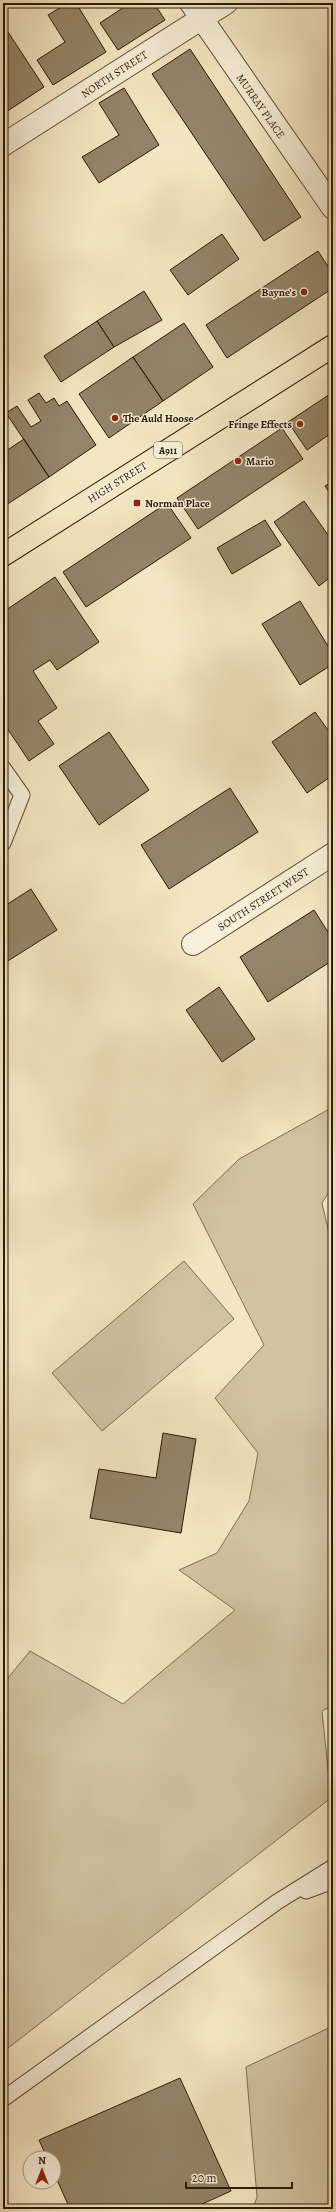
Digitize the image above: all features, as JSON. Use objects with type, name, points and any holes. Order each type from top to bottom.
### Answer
[{"type":"main road","name":"HIGH STREET","points":[[3,555],[333,346]]},
{"type":"street","name":"NORTH STREET","points":[[3,145],[196,11],[226,3]]},
{"type":"street","name":"MURRAY PLACE","points":[[196,11],[333,208]]},
{"type":"street","name":"SOUTH STREET WEST","points":[[193,944],[333,854]]},
{"type":"lane","points":[[3,768],[22,795],[3,843]]},
{"type":"lane","points":[[3,2099],[277,1902],[333,1867]]},
{"type":"lane","points":[[277,1902],[333,1881]]},
{"type":"shaded area","points":[[333,1107],[333,1186],[322,1203],[333,1250],[333,1705],[322,1711],[331,1798],[3,2052],[3,1684],[30,1651],[123,1704],[235,1610],[179,1570],[217,1553],[249,1501],[258,1453],[215,1398],[264,1345],[193,1204],[239,1159]]},
{"type":"shaded area","points":[[184,1261],[234,1319],[102,1431],[52,1373]]},
{"type":"shaded area","points":[[333,2026],[333,2209],[253,2209],[257,2197],[246,2067]]},
{"type":"building","points":[[68,3],[76,3],[106,52],[53,85],[37,60],[65,42],[48,15]]},
{"type":"building","points":[[130,3],[154,3],[165,20],[118,50],[100,23]]},
{"type":"building","points":[[8,32],[44,87],[3,114],[3,36]]},
{"type":"building","points":[[190,49],[301,217],[264,241],[152,74]]},
{"type":"building","points":[[124,88],[159,145],[99,183],[82,157],[119,135],[99,103]]},
{"type":"building","points":[[222,234],[239,259],[188,295],[170,270]]},
{"type":"building","points":[[318,251],[333,274],[333,288],[227,358],[206,325]]},
{"type":"building","points":[[144,291],[162,320],[114,347],[97,321]]},
{"type":"building","points":[[97,321],[114,347],[61,382],[44,356]]},
{"type":"building","points":[[184,323],[213,367],[163,401],[133,357]]},
{"type":"building","points":[[133,357],[163,401],[109,438],[79,394]]},
{"type":"building","points":[[333,392],[333,432],[307,450],[288,422]]},
{"type":"building","points":[[39,393],[46,403],[54,398],[59,406],[67,401],[96,445],[49,477],[6,413],[17,406],[31,427],[41,421],[28,400]]},
{"type":"building","points":[[282,428],[303,459],[198,529],[177,498]]},
{"type":"building","points":[[24,439],[49,477],[3,507],[3,453]]},
{"type":"building","points":[[333,481],[333,498],[325,486]]},
{"type":"building","points":[[304,501],[333,542],[333,575],[319,586],[274,522]]},
{"type":"building","points":[[167,503],[191,538],[86,607],[63,572]]},
{"type":"building","points":[[265,520],[281,545],[232,574],[217,548]]},
{"type":"building","points":[[55,577],[99,642],[57,670],[50,660],[33,671],[57,708],[38,721],[54,744],[29,761],[3,722],[3,612]]},
{"type":"building","points":[[300,601],[333,654],[333,664],[300,685],[262,624]]},
{"type":"building","points":[[315,712],[333,737],[333,775],[307,793],[272,742]]},
{"type":"building","points":[[109,732],[149,790],[99,825],[59,766]]},
{"type":"building","points":[[230,788],[258,832],[169,889],[141,845]]},
{"type":"building","points":[[31,889],[57,930],[3,964],[3,907]]},
{"type":"building","points":[[314,910],[333,940],[333,960],[268,1002],[240,957]]},
{"type":"building","points":[[219,987],[255,1039],[222,1062],[186,1010]]},
{"type":"building","points":[[163,1433],[196,1439],[181,1533],[90,1518],[99,1469],[156,1478]]},
{"type":"building","points":[[180,2078],[231,2191],[191,2209],[70,2209],[62,2190],[62,2150],[43,2150],[39,2140]]},
{"type":"place","name":"Bayne's","points":[[304,292]]},
{"type":"place","name":"The Auld Hoose","points":[[115,418]]},
{"type":"place","name":"Fringe Effects","points":[[300,424]]},
{"type":"place","name":"Mario","points":[[238,461]]},
{"type":"place","name":"Norman Place","points":[[137,503]]}]
